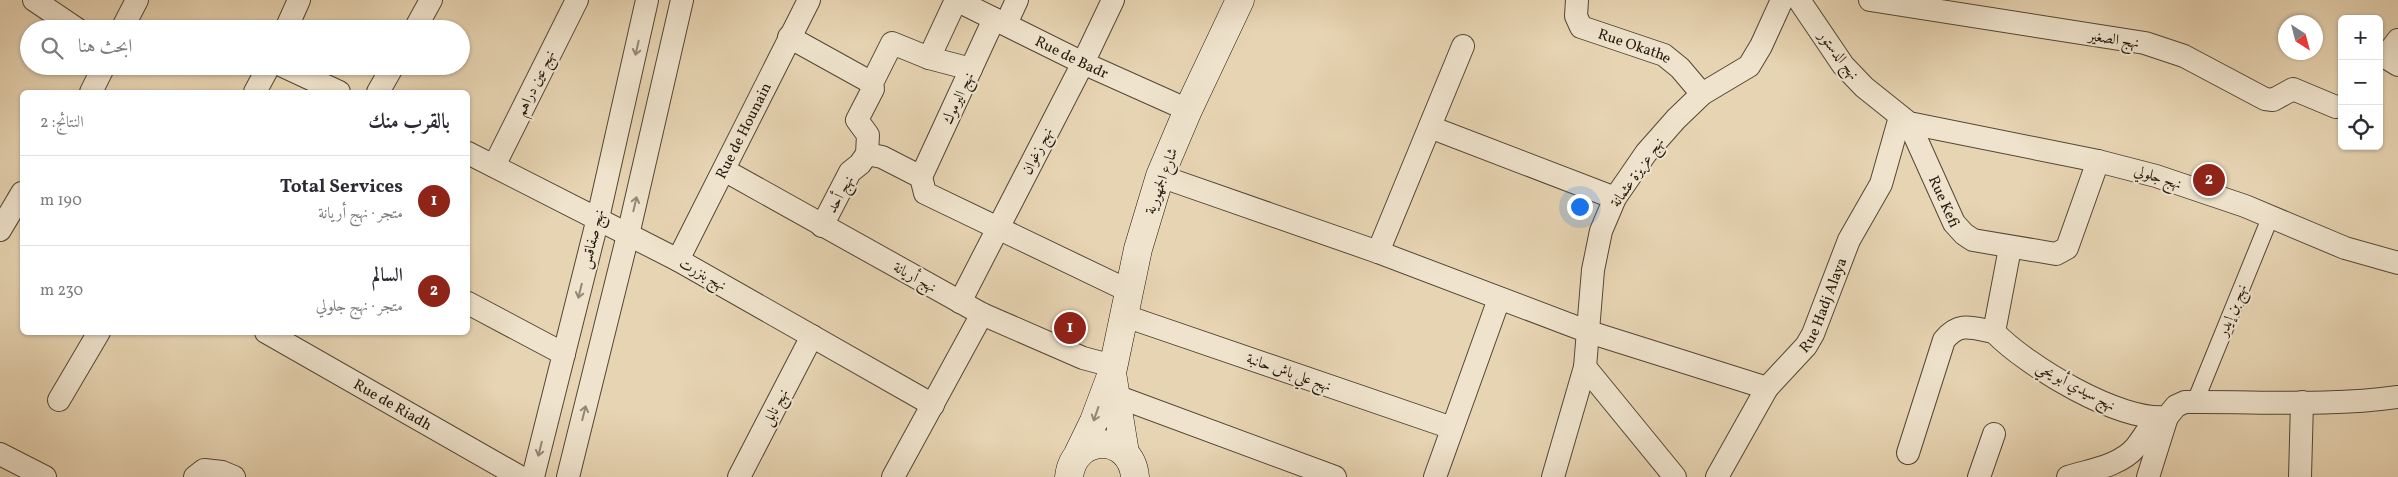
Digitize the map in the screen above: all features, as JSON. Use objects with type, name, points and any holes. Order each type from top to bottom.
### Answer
[{"type":"main road","name":"شارع الجمهورية","points":[[1073,466],[1114,378],[1138,249],[1160,176],[1188,110],[1240,0]]},
{"type":"main road","points":[[1114,378],[1130,465]]},
{"type":"main road","points":[[1073,466],[1086,448],[1106,444],[1130,465]]},
{"type":"street","points":[[34,0],[64,20]]},
{"type":"street","points":[[127,20],[137,0]]},
{"type":"street","points":[[290,20],[299,0]]},
{"type":"street","points":[[420,20],[431,0]]},
{"type":"street","name":"نهج عين دراهم","points":[[494,166],[577,0]]},
{"type":"street","name":"نهج صفاقس","points":[[533,477],[598,218],[648,0]]},
{"type":"street","points":[[568,477],[628,235],[682,0]]},
{"type":"street","name":"Rue de Hounain","points":[[678,260],[809,0]]},
{"type":"street","points":[[929,58],[956,0]]},
{"type":"street","name":"Rue de Badr","points":[[956,0],[1083,63],[1188,110]]},
{"type":"street","name":"نهج اليرموك","points":[[921,177],[971,69],[1000,22],[1017,0]]},
{"type":"street","name":"نهج زغوان","points":[[960,302],[1083,63],[1113,0]]},
{"type":"street","name":"Rue Okathe","points":[[1577,0],[1576,16],[1581,27],[1664,55],[1680,68],[1702,94]]},
{"type":"street","name":"نهج عزيزة عثمانة","points":[[1553,477],[1584,367],[1595,260],[1601,231],[1615,198],[1646,153],[1676,119],[1702,94],[1749,66],[1761,46],[1782,0]]},
{"type":"street","name":"نهج الدستور","points":[[1799,0],[1843,65],[1864,87],[1904,120]]},
{"type":"street","name":"نهج الصغير","points":[[1870,0],[1930,4],[2144,43],[2184,56],[2266,99],[2273,100],[2294,88],[2338,107]]},
{"type":"street","points":[[789,37],[872,83]]},
{"type":"street","points":[[921,177],[882,157],[867,154],[868,135],[857,120],[873,88],[872,83],[892,43],[929,58],[971,69]]},
{"type":"street","points":[[1378,252],[1463,46]]},
{"type":"street","points":[[92,90],[100,75]]},
{"type":"street","points":[[256,90],[264,75]]},
{"type":"street","points":[[302,75],[335,90]]},
{"type":"street","points":[[379,90],[388,75]]},
{"type":"street","name":"نهج جلولي","points":[[1904,120],[2098,161],[2156,176],[2245,206],[2345,248],[2398,263]]},
{"type":"street","name":"Rue Kefi","points":[[1904,120],[1954,223],[1973,240],[2010,248],[2056,254],[2067,248],[2098,161]]},
{"type":"street","name":"Rue Hadj Alaya","points":[[1717,477],[1767,388],[1806,346],[1813,334],[1849,240],[1881,184],[1904,120]]},
{"type":"street","points":[[1430,128],[1615,198]]},
{"type":"street","name":"نهج بنزرت","points":[[470,154],[678,260],[933,405]]},
{"type":"street","name":"نهج أحد","points":[[822,226],[850,172],[860,164],[867,154]]},
{"type":"street","name":"نهج أريانة","points":[[724,170],[982,314],[1083,358],[1114,378],[1335,477]]},
{"type":"street","points":[[1160,176],[1378,252],[1589,332],[1767,388]]},
{"type":"street","name":"نهج علي باش حانبة","points":[[921,177],[925,193],[998,228],[1127,303],[1452,428]]},
{"type":"street","points":[[0,230],[15,201]]},
{"type":"street","name":"نهج بن إيدر","points":[[2195,402],[2270,218]]},
{"type":"street","points":[[1908,453],[1944,340],[1957,328],[1967,327],[1994,332],[2010,248]]},
{"type":"street","points":[[1435,477],[1499,299]]},
{"type":"street","points":[[470,304],[564,354]]},
{"type":"street","points":[[893,477],[982,314]]},
{"type":"street","name":"نهج سيدي أبو يحي","points":[[1994,332],[2011,350],[2094,398],[2136,414],[2161,417]]},
{"type":"street","points":[[59,400],[97,335]]},
{"type":"street","name":"Rue de Riadh","points":[[271,335],[520,477]]},
{"type":"street","name":"نهج نابل","points":[[738,477],[812,336]]},
{"type":"street","points":[[1584,367],[1675,477]]},
{"type":"street","points":[[2068,477],[2118,461],[2128,455],[2161,417],[2185,402],[2302,402],[2376,400],[2398,397]]},
{"type":"street","points":[[2300,477],[2302,402]]},
{"type":"street","points":[[2148,477],[2161,417]]},
{"type":"street","points":[[1979,477],[1994,434]]},
{"type":"street","points":[[0,454],[45,477]]},
{"type":"street","points":[[195,477],[204,470],[222,472],[234,477]]},
{"type":"place","name":"السالم","points":[[2209,180]]},
{"type":"place","name":"Total Services","points":[[1070,328]]}]
